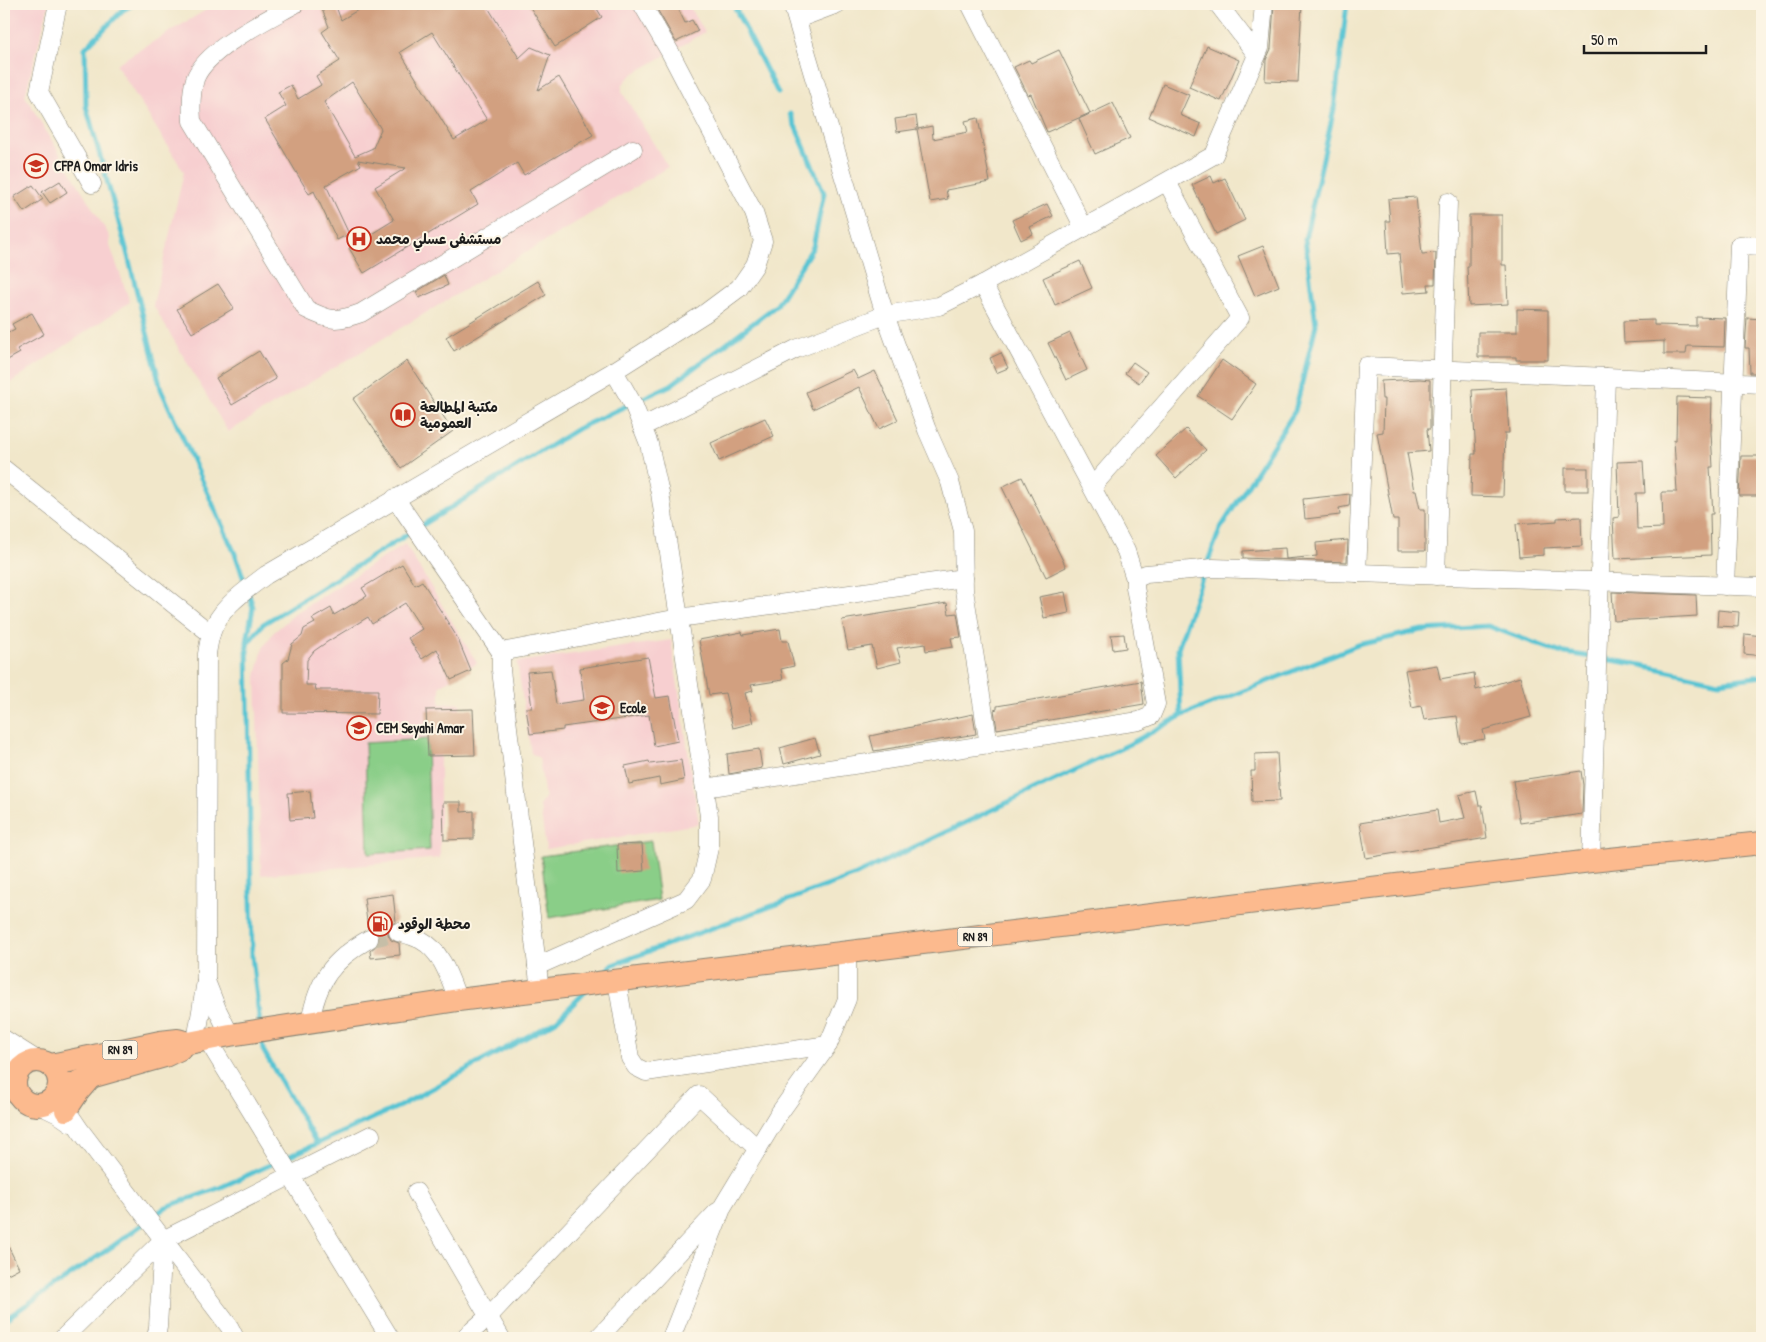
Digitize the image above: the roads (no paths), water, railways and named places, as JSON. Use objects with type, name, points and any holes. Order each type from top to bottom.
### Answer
[{"type":"main road","name":"RN 89","points":[[44,1062],[160,1042],[178,1040],[197,1041],[458,1000],[1591,861],[1762,843]]},
{"type":"main road","name":"RN 89","points":[[31,1092],[78,1092],[91,1077],[165,1056],[197,1041]]},
{"type":"main road","points":[[29,1062],[44,1062],[59,1076],[31,1092],[22,1067],[29,1062]]},
{"type":"street","points":[[58,4],[39,92],[92,184]]},
{"type":"street","points":[[295,4],[220,49],[205,62],[195,79],[191,103],[192,121],[306,309],[324,319],[343,320],[361,313],[633,149]]},
{"type":"street","points":[[390,1338],[289,1174],[197,1041],[206,981],[207,654],[211,634],[220,616],[237,597],[255,583],[394,498],[614,371],[704,314],[740,288],[755,265],[763,241],[754,213],[670,52],[642,4]]},
{"type":"street","points":[[837,4],[795,12],[885,314],[928,430],[950,482],[963,532],[964,590],[989,745]]},
{"type":"street","points":[[970,4],[1084,228]]},
{"type":"street","points":[[1218,4],[1257,55]]},
{"type":"street","points":[[642,427],[796,349],[885,314],[939,306],[983,284],[1214,155],[1260,48],[1264,4]]},
{"type":"street","points":[[1092,487],[1240,318],[1167,182]]},
{"type":"street","points":[[1436,576],[1448,202]]},
{"type":"street","points":[[1725,586],[1738,245],[1762,246]]},
{"type":"street","points":[[704,788],[1139,721],[1151,716],[1156,704],[1134,587],[1135,578],[1126,551],[983,284]]},
{"type":"street","points":[[1357,573],[1366,366],[1762,384]]},
{"type":"street","points":[[537,966],[686,900],[702,879],[709,848],[709,816],[660,493],[649,444],[634,406],[614,371]]},
{"type":"street","points":[[1591,861],[1606,377]]},
{"type":"street","points":[[4,469],[211,634]]},
{"type":"street","points":[[394,498],[500,652],[540,990]]},
{"type":"street","points":[[1135,578],[1146,574],[1213,568],[1762,587]]},
{"type":"street","points":[[500,652],[679,618],[964,578]]},
{"type":"street","points":[[398,932],[421,940],[435,952],[447,971],[458,1000]]},
{"type":"street","points":[[310,1023],[314,1002],[334,964],[350,950],[369,939]]},
{"type":"street","points":[[672,1338],[723,1206],[778,1115],[828,1045],[846,998],[847,953]]},
{"type":"street","points":[[206,981],[230,1035]]},
{"type":"street","points":[[618,981],[630,1058],[636,1067],[646,1072],[828,1045]]},
{"type":"street","points":[[4,1039],[44,1062]]},
{"type":"street","points":[[4,1046],[31,1092],[80,1130]]},
{"type":"street","points":[[31,1092],[80,1130],[229,1326],[236,1338]]},
{"type":"street","points":[[464,1338],[488,1316],[699,1095],[758,1149]]},
{"type":"street","points":[[63,1338],[162,1240],[371,1134]]},
{"type":"street","points":[[416,1192],[501,1338]]},
{"type":"street","points":[[598,1338],[723,1206]]},
{"type":"street","points":[[156,1338],[162,1240]]},
{"type":"waterway","points":[[134,4],[123,10],[85,48],[86,106],[126,248],[161,389],[236,556],[253,607],[247,642]]},
{"type":"waterway","points":[[733,4],[778,93]]},
{"type":"waterway","points":[[1207,564],[1220,529],[1295,411],[1316,325],[1305,239],[1334,109],[1347,4]]},
{"type":"waterway","points":[[260,1025],[252,956],[247,644],[263,624],[579,428],[671,385],[777,305],[813,247],[824,193],[790,114]]},
{"type":"waterway","points":[[1181,716],[1178,648],[1204,572]]},
{"type":"waterway","points":[[603,974],[612,965],[856,875],[1130,744],[1181,716],[1358,645],[1422,630],[1488,626],[1559,652],[1642,665],[1719,682],[1762,676]]},
{"type":"waterway","points":[[4,1320],[113,1246],[166,1207],[219,1188],[400,1106],[556,1021],[585,992]]},
{"type":"waterway","points":[[261,1035],[263,1050],[317,1144]]},
{"type":"tunnel","points":[[369,939],[398,932]]},
{"type":"place","name":"CFPA Omar Idris","points":[[36,166]]},
{"type":"place","name":"مستشفى عسلي محمد","points":[[359,239]]},
{"type":"place","name":"مكتبة المطالعة العمومية","points":[[403,415]]},
{"type":"place","name":"Ecole","points":[[602,708]]},
{"type":"place","name":"CEM Seyahi Amar","points":[[359,728]]},
{"type":"place","name":"محطة الوقود","points":[[380,924]]}]
